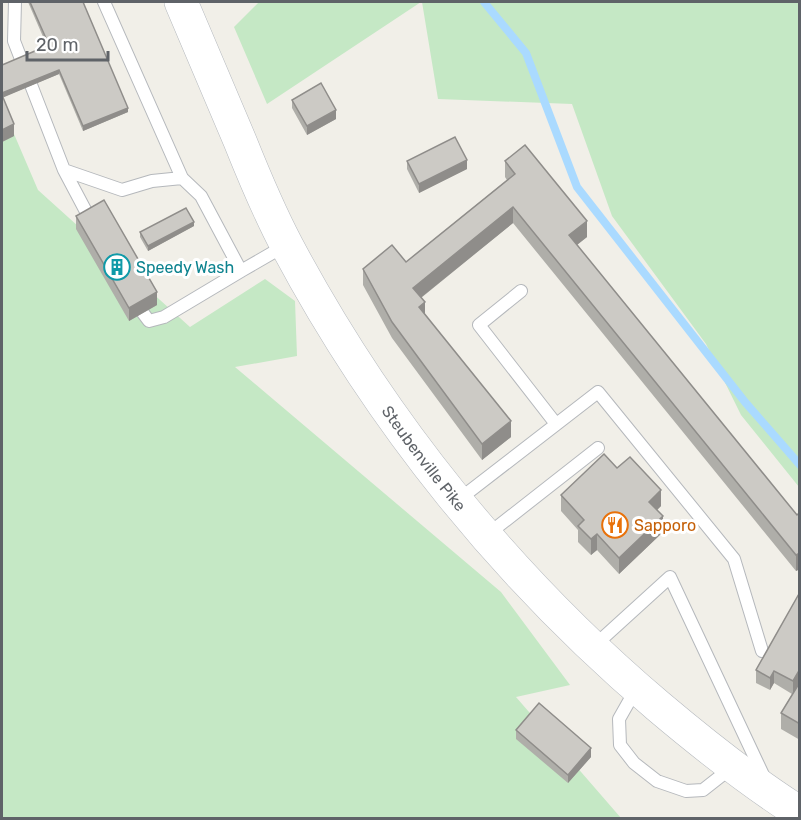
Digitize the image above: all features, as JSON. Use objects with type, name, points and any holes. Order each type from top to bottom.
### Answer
[{"type":"main road","name":"Steubenville Pike","points":[[181,2],[255,178],[286,245],[334,329],[378,398],[456,502],[547,604],[636,688],[733,767],[800,813]]},
{"type":"lane","points":[[15,2],[14,41],[64,170],[91,221]]},
{"type":"lane","points":[[104,2],[182,178],[201,196],[241,271]]},
{"type":"lane","points":[[64,170],[122,190],[152,181],[182,178]]},
{"type":"lane","points":[[143,313],[149,321],[164,317],[286,245]]},
{"type":"lane","points":[[521,291],[479,326],[556,424]]},
{"type":"lane","points":[[456,502],[598,392],[734,559],[762,651]]},
{"type":"lane","points":[[486,535],[598,448]]},
{"type":"lane","points":[[592,648],[670,577],[772,795]]},
{"type":"lane","points":[[636,688],[619,720],[620,745],[634,763],[657,781],[686,791],[703,790],[733,767]]},
{"type":"green space","points":[[259,2],[421,2],[267,104],[234,27]]},
{"type":"green space","points":[[422,2],[799,2],[799,487],[741,415],[706,344],[612,216],[572,104],[438,99]]},
{"type":"green space","points":[[2,106],[38,190],[190,327],[265,279],[295,301],[297,356],[235,367],[501,592],[570,685],[516,697],[621,818],[2,818]]},
{"type":"building","points":[[30,2],[83,2],[128,108],[83,126],[59,70],[2,93],[2,65],[49,45]]},
{"type":"building","points":[[321,83],[336,110],[307,126],[292,100]]},
{"type":"building","points":[[2,95],[14,124],[2,130]]},
{"type":"building","points":[[455,137],[467,160],[419,184],[407,161]]},
{"type":"building","points":[[525,145],[587,221],[569,235],[797,515],[800,512],[800,553],[796,555],[513,207],[413,288],[425,302],[419,307],[511,421],[482,444],[392,322],[363,269],[392,245],[406,262],[515,174],[505,161]]},
{"type":"building","name":"Speedy Wash","points":[[104,200],[157,292],[129,308],[76,216]]},
{"type":"building","points":[[186,208],[194,222],[148,246],[140,232]]},
{"type":"building","name":"Sapporo","points":[[604,454],[617,468],[630,457],[661,490],[649,502],[663,516],[619,558],[597,534],[591,539],[578,526],[584,520],[561,495]]},
{"type":"building","points":[[800,592],[800,669],[793,681],[774,671],[770,678],[756,670]]},
{"type":"building","points":[[800,682],[800,724],[781,713]]},
{"type":"building","points":[[539,703],[591,748],[568,775],[516,730]]},
{"type":"waterway","points":[[484,2],[526,53],[577,187],[745,402],[800,465]]},
{"type":"place","name":"Speedy Wash","points":[[117,267]]},
{"type":"place","name":"Sapporo","points":[[615,525]]}]
